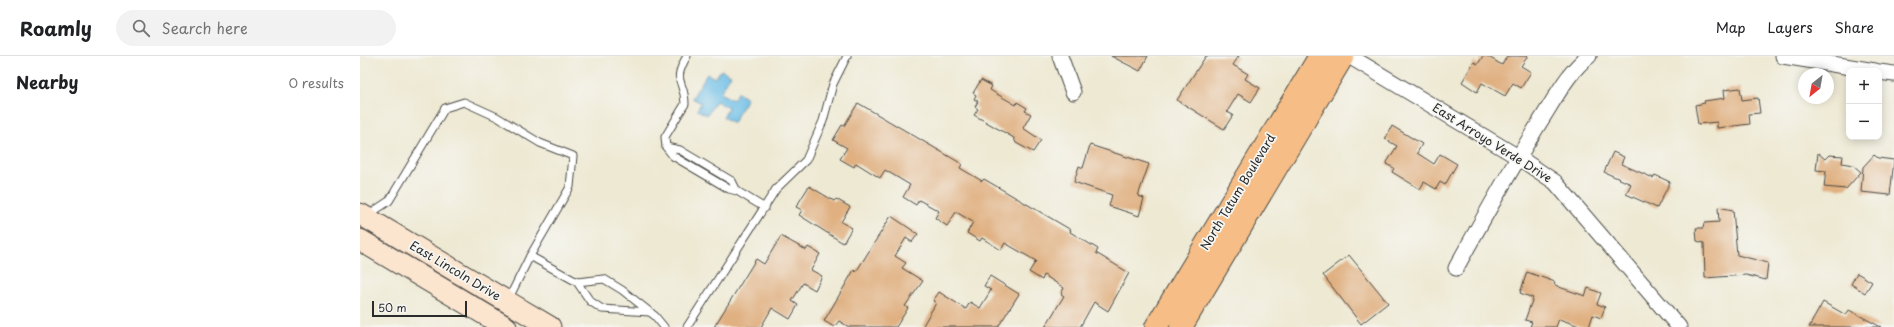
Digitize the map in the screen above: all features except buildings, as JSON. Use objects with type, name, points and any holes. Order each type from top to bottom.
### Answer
[{"type":"main road","name":"North Tatum Boulevard","points":[[1156,327],[1320,56]]},
{"type":"main road","name":"North Tatum Boulevard","points":[[1181,327],[1343,56]]},
{"type":"main road","name":"East Lincoln Drive","points":[[362,216],[502,314]]},
{"type":"main road","name":"East Lincoln Drive","points":[[360,240],[502,314],[550,327]]},
{"type":"street","points":[[1060,56],[1073,92]]},
{"type":"street","name":"East Arroyo Verde Drive","points":[[1348,56],[1518,157],[1555,182],[1679,327]]},
{"type":"street","points":[[1456,268],[1518,157],[1569,76],[1580,62],[1589,56]]},
{"type":"street","points":[[1783,56],[1857,68]]},
{"type":"street","points":[[1882,72],[1894,74]]},
{"type":"lane","points":[[688,56],[680,69],[678,78],[685,104],[665,136],[666,147],[673,156],[765,208]]},
{"type":"lane","points":[[687,327],[776,189],[806,160],[823,121],[833,84],[847,56]]},
{"type":"lane","points":[[362,216],[389,201],[445,108],[464,102],[497,118],[540,143],[573,156],[570,186],[530,256],[502,314]]},
{"type":"lane","points":[[530,256],[577,282],[590,301],[602,309],[650,312]]},
{"type":"lane","points":[[577,282],[604,279],[622,290],[650,312],[664,327]]},
{"type":"water","points":[[721,70],[731,75],[720,93],[733,100],[738,92],[747,98],[733,123],[723,117],[728,108],[716,101],[707,115],[697,110],[701,103],[692,98],[707,74],[715,78]]}]
